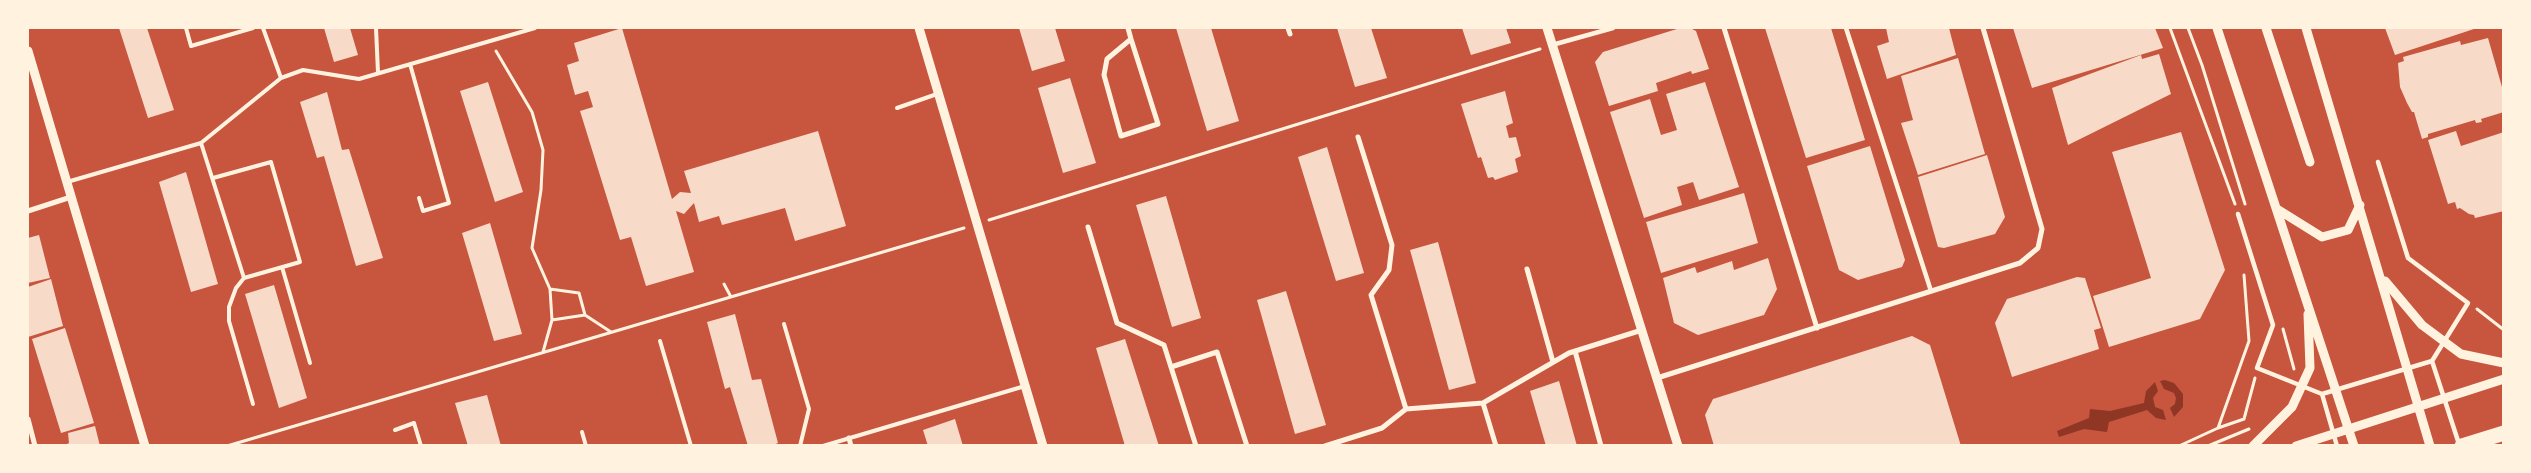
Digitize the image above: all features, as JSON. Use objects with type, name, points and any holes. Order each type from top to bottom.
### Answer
[{"type":"highway","points":[[2461,446],[2504,433]]},
{"type":"street","points":[[919,28],[1043,446]]},
{"type":"street","points":[[1128,28],[1158,124],[1120,136],[1104,75],[1107,59],[1131,39]]},
{"type":"street","points":[[1288,28],[1290,34]]},
{"type":"street","points":[[1547,28],[1678,446]]},
{"type":"street","points":[[1552,45],[1613,28]]},
{"type":"street","points":[[1724,28],[1817,328]]},
{"type":"street","points":[[1846,28],[1931,291]]},
{"type":"street","points":[[1657,378],[2020,263],[2038,248],[2042,229],[1983,28]]},
{"type":"street","points":[[2217,28],[2354,446]]},
{"type":"street","points":[[2266,28],[2310,162]]},
{"type":"street","points":[[2306,28],[2382,278],[2417,406],[2430,446]]},
{"type":"street","points":[[28,51],[145,446]]},
{"type":"street","points":[[1358,137],[1392,245],[1389,270],[1371,295],[1406,409]]},
{"type":"street","points":[[2238,214],[2273,325],[2257,368],[2322,394],[2432,361],[2468,303],[2408,258],[2378,162]]},
{"type":"street","points":[[28,211],[71,197]]},
{"type":"street","points":[[2277,210],[2322,237],[2348,230],[2360,205]]},
{"type":"street","points":[[1088,227],[1117,323],[1164,346],[1196,446]]},
{"type":"street","points":[[1528,269],[1553,362]]},
{"type":"street","points":[[2382,278],[2422,325],[2461,354],[2504,363]]},
{"type":"street","points":[[2253,446],[2292,407],[2310,368],[2308,303]]},
{"type":"street","points":[[1325,446],[1382,428],[1406,409],[1483,402],[1575,351],[1642,330]]},
{"type":"street","points":[[1575,351],[1601,446]]},
{"type":"street","points":[[1171,367],[1217,352],[1247,446]]},
{"type":"street","points":[[2432,361],[2461,446]]},
{"type":"street","points":[[2296,446],[2504,379]]},
{"type":"street","points":[[2322,394],[2337,446]]},
{"type":"street","points":[[1483,402],[1496,446]]},
{"type":"street","points":[[28,419],[29,432],[36,446]]},
{"type":"street","points":[[849,438],[851,446]]},
{"type":"lane","points":[[186,28],[191,46],[253,28]]},
{"type":"lane","points":[[263,28],[281,78]]},
{"type":"lane","points":[[376,28],[378,73]]},
{"type":"lane","points":[[66,182],[201,143],[281,78],[303,70],[359,79],[535,28]]},
{"type":"lane","points":[[410,64],[450,203],[423,211],[419,198]]},
{"type":"lane","points":[[897,108],[939,94]]},
{"type":"lane","points":[[201,143],[244,278]]},
{"type":"lane","points":[[213,178],[271,162],[300,262],[244,278],[236,288],[230,307],[229,322],[253,404]]},
{"type":"lane","points":[[282,267],[310,363]]},
{"type":"lane","points":[[784,324],[808,409],[800,446]]},
{"type":"lane","points":[[660,341],[691,446]]},
{"type":"lane","points":[[823,446],[1025,386]]},
{"type":"lane","points":[[395,430],[414,423],[421,446]]},
{"type":"lane","points":[[582,432],[586,446]]},
{"type":"path","points":[[2170,28],[2238,214]]},
{"type":"path","points":[[490,41],[532,112],[543,150],[542,190],[532,248],[550,289],[552,320],[543,352]]},
{"type":"path","points":[[227,446],[977,224],[1552,45]]},
{"type":"path","points":[[2218,428],[2249,341],[2243,273]]},
{"type":"path","points":[[724,284],[731,297]]},
{"type":"path","points":[[550,289],[579,293],[585,315],[611,332]]},
{"type":"path","points":[[2468,303],[2504,330]]},
{"type":"path","points":[[552,320],[585,315]]},
{"type":"path","points":[[2179,446],[2218,428],[2244,419],[2257,368]]},
{"type":"path","points":[[2133,446],[2150,446]]},
{"type":"shaded area","points":[[2165,380],[2174,383],[2183,394],[2183,407],[2174,417],[2170,408],[2175,404],[2176,398],[2174,393],[2164,389],[2160,381]]},
{"type":"shaded area","points":[[2155,382],[2158,391],[2153,398],[2155,407],[2163,410],[2166,420],[2156,418],[2147,410],[2109,422],[2107,432],[2084,429],[2059,437],[2057,431],[2089,418],[2090,409],[2110,411],[2144,403],[2146,391]]},
{"type":"building","points":[[119,28],[147,28],[174,110],[148,118]]},
{"type":"building","points":[[324,28],[350,28],[358,55],[334,62]]},
{"type":"building","points":[[622,28],[672,199],[680,192],[691,193],[684,171],[818,131],[846,226],[795,241],[785,208],[722,225],[719,216],[699,222],[694,203],[684,214],[676,211],[694,272],[646,286],[631,237],[620,240],[580,111],[593,107],[588,91],[575,95],[567,65],[579,61],[574,43]]},
{"type":"building","points":[[1019,28],[1055,28],[1065,61],[1032,71]]},
{"type":"building","points":[[1176,28],[1211,28],[1239,121],[1207,131]]},
{"type":"building","points":[[1337,28],[1371,28],[1387,78],[1355,87]]},
{"type":"building","points":[[1462,28],[1506,28],[1511,43],[1471,55]]},
{"type":"building","points":[[1680,28],[1690,28],[1696,31],[1709,69],[1692,74],[1691,71],[1656,83],[1658,91],[1609,106],[1595,62],[1603,52]]},
{"type":"building","points":[[1765,28],[1831,28],[1865,140],[1806,158]]},
{"type":"building","points":[[1886,28],[1949,28],[1956,55],[1887,79],[1877,46],[1889,42]]},
{"type":"building","points":[[2013,28],[2155,28],[2163,48],[2032,88]]},
{"type":"building","points":[[2385,28],[2477,28],[2395,55]]},
{"type":"building","points":[[2488,38],[2504,94],[2504,112],[2481,119],[2482,122],[2476,123],[2475,120],[2428,134],[2428,137],[2422,139],[2414,112],[2412,112],[2400,87],[2398,63],[2404,61],[2403,57],[2460,41],[2461,45]]},
{"type":"building","points":[[2159,54],[2171,94],[2068,145],[2052,88],[2141,55],[2142,59]]},
{"type":"building","points":[[1958,58],[1985,154],[1918,175],[1901,123],[1913,120],[1901,76]]},
{"type":"building","points":[[1070,78],[1096,163],[1063,173],[1038,88]]},
{"type":"building","points":[[488,82],[523,192],[495,202],[460,91]]},
{"type":"building","points":[[1705,82],[1739,187],[1699,200],[1693,182],[1677,187],[1682,205],[1644,218],[1610,112],[1650,99],[1661,135],[1677,130],[1666,94]]},
{"type":"building","points":[[1505,91],[1513,123],[1506,126],[1509,138],[1516,137],[1521,156],[1515,159],[1518,172],[1495,180],[1493,177],[1488,178],[1481,157],[1478,158],[1461,104]]},
{"type":"building","points":[[327,92],[342,150],[349,149],[383,258],[356,266],[324,156],[317,158],[300,102]]},
{"type":"building","points":[[2456,131],[2461,146],[2504,132],[2504,211],[2475,218],[2474,215],[2460,208],[2457,209],[2455,202],[2448,204],[2428,140]]},
{"type":"building","points":[[2181,132],[2225,270],[2200,319],[2109,347],[2093,296],[2151,278],[2112,152]]},
{"type":"building","points":[[1870,146],[1905,260],[1902,267],[1858,280],[1839,270],[1807,166]]},
{"type":"building","points":[[1327,147],[1364,273],[1336,281],[1298,157]]},
{"type":"building","points":[[1987,155],[2005,217],[1995,234],[1944,248],[1938,247],[1918,177]]},
{"type":"building","points":[[186,172],[218,284],[191,292],[159,182]]},
{"type":"building","points":[[1744,193],[1758,243],[1661,273],[1646,222]]},
{"type":"building","points":[[1166,196],[1201,318],[1172,327],[1136,205]]},
{"type":"building","points":[[490,223],[522,334],[494,341],[462,233]]},
{"type":"building","points":[[39,235],[50,278],[28,283],[28,238]]},
{"type":"building","points":[[1438,242],[1476,383],[1449,390],[1410,250]]},
{"type":"building","points":[[1768,258],[1777,289],[1764,315],[1698,335],[1674,323],[1663,278],[1695,267],[1697,273],[1732,261],[1734,270]]},
{"type":"building","points":[[2077,277],[2085,278],[2101,328],[2094,330],[2099,349],[2012,377],[1995,323],[2007,299]]},
{"type":"building","points":[[51,279],[63,326],[28,337],[28,287]]},
{"type":"building","points":[[274,285],[307,398],[279,408],[245,294]]},
{"type":"building","points":[[1286,291],[1326,425],[1295,434],[1257,300]]},
{"type":"building","points":[[735,314],[752,380],[761,379],[778,443],[771,446],[748,446],[730,387],[725,389],[707,322]]},
{"type":"building","points":[[65,328],[94,423],[61,433],[32,339]]},
{"type":"building","points":[[1912,336],[1930,345],[1961,446],[1714,446],[1705,415],[1713,399]]},
{"type":"building","points":[[1125,339],[1159,446],[1125,446],[1096,348]]},
{"type":"building","points":[[1559,381],[1577,446],[1546,446],[1530,391]]},
{"type":"building","points":[[487,395],[501,446],[468,446],[455,403]]},
{"type":"building","points":[[955,419],[963,446],[928,446],[923,430]]},
{"type":"building","points":[[95,426],[100,446],[63,446],[69,443],[68,433]]}]
